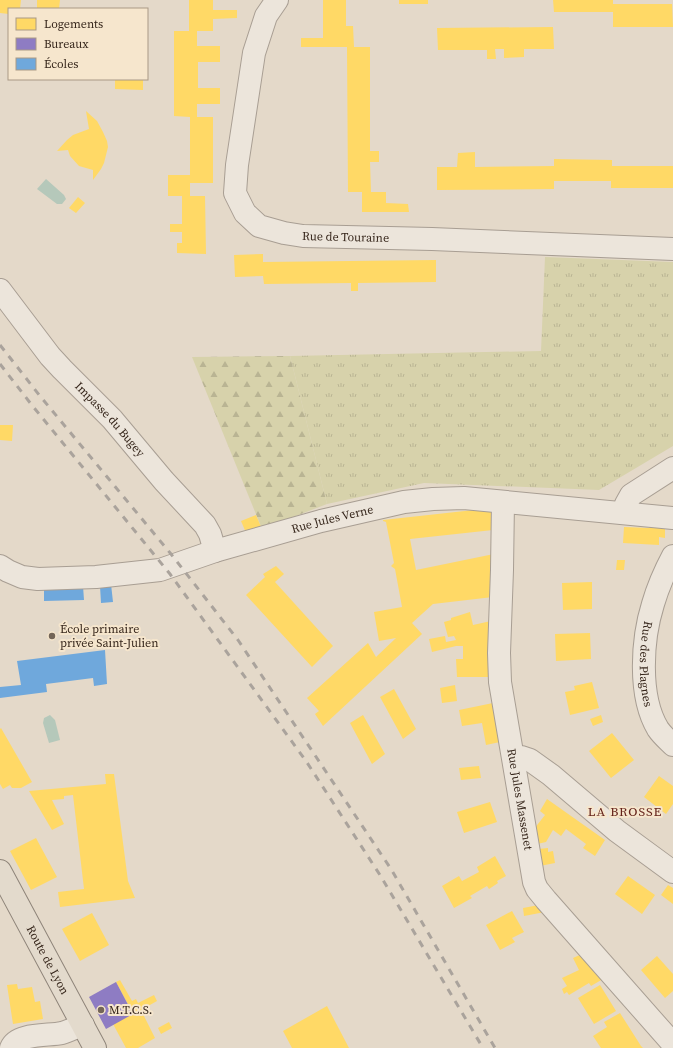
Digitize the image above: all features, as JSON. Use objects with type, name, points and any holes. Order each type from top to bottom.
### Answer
[{"type":"main road","name":"Route de Lyon","points":[[0,871],[95,1048]]},
{"type":"street","name":"Rue de Touraine","points":[[277,0],[266,16],[254,54],[237,165],[235,193],[245,213],[259,226],[284,234],[303,236],[432,239],[673,249]]},
{"type":"street","name":"Impasse du Bugey","points":[[0,290],[50,356],[112,418],[164,481],[202,521],[208,529],[215,551]]},
{"type":"street","points":[[622,513],[631,495],[673,468]]},
{"type":"street","name":"Rue Jules Verne","points":[[0,566],[22,577],[38,579],[96,577],[160,570],[215,551],[321,521],[404,502],[452,498],[673,518]]},
{"type":"street","name":"Rue Jules Massenet","points":[[503,502],[499,660],[500,682],[534,882],[537,889],[673,1044]]},
{"type":"street","name":"Rue des Plagnes","points":[[673,556],[665,572],[653,604],[645,641],[644,680],[648,705],[659,729],[673,745]]},
{"type":"street","points":[[514,758],[521,757],[530,760],[551,775],[616,831],[673,872]]},
{"type":"street","points":[[11,1048],[13,1043],[21,1038],[64,1032],[83,1025]]},
{"type":"green space","points":[[545,257],[673,262],[673,446],[599,490],[424,483],[327,504],[290,356],[541,351]]},
{"type":"green space","points":[[290,356],[327,504],[262,529],[192,357]]},
{"type":"shaded area","points":[[46,179],[64,195],[66,199],[62,204],[57,204],[37,189]]},
{"type":"shaded area","points":[[50,715],[55,720],[60,740],[49,743],[43,723],[44,718]]},
{"type":"building: Logements","points":[[0,0],[21,0],[20,8],[8,8],[8,14],[0,13]]},
{"type":"building: Logements","points":[[37,0],[60,0],[59,8],[37,8]]},
{"type":"building: Logements","points":[[189,0],[213,0],[213,10],[237,10],[237,18],[213,19],[213,31],[197,31],[197,46],[220,46],[220,62],[198,62],[198,88],[220,88],[220,104],[197,104],[197,117],[213,117],[213,183],[190,183],[190,196],[205,196],[206,254],[177,253],[177,243],[182,243],[182,232],[170,232],[170,224],[182,224],[182,196],[168,196],[168,175],[190,175],[190,117],[174,116],[174,31],[189,31]]},
{"type":"building: Logements","points":[[323,0],[346,0],[346,26],[353,26],[354,47],[370,47],[370,151],[379,151],[379,162],[370,162],[371,192],[386,192],[386,203],[408,204],[409,212],[362,212],[362,192],[348,192],[347,47],[301,47],[301,38],[323,38]]},
{"type":"building: Logements","points":[[399,0],[428,0],[428,4],[399,4]]},
{"type":"building: Logements","points":[[553,0],[613,0],[613,4],[672,4],[673,27],[613,27],[613,12],[554,12]]},
{"type":"building: Logements","points":[[553,27],[554,49],[524,49],[524,57],[504,58],[504,49],[495,49],[496,59],[487,59],[487,50],[438,50],[437,28]]},
{"type":"building: Logements","points":[[115,80],[143,80],[143,90],[115,89]]},
{"type":"building: Logements","points":[[86,111],[97,121],[107,141],[108,147],[104,163],[93,180],[93,170],[79,166],[70,156],[68,150],[57,151],[73,135],[89,129]]},
{"type":"building: Logements","points":[[475,152],[475,167],[554,166],[554,159],[612,160],[612,166],[673,166],[673,188],[611,188],[611,181],[554,181],[554,189],[437,190],[437,167],[457,167],[458,153]]},
{"type":"building: Logements","points":[[78,197],[85,203],[76,213],[69,208]]},
{"type":"building: Logements","points":[[263,254],[263,262],[436,260],[436,282],[358,283],[358,291],[351,291],[351,283],[264,284],[263,276],[235,277],[234,255]]},
{"type":"building: Logements","points":[[0,425],[13,425],[12,441],[0,440]]},
{"type":"building: Logements","points":[[492,508],[493,530],[410,539],[416,570],[494,554],[493,597],[433,604],[412,623],[422,634],[323,726],[315,714],[319,711],[307,698],[368,643],[376,657],[396,638],[379,641],[374,612],[402,607],[395,569],[391,566],[394,563],[386,522],[383,520]]},
{"type":"building: Logements","points":[[256,515],[262,529],[247,535],[241,521]]},
{"type":"building: Logements","points":[[649,525],[665,526],[665,538],[659,537],[659,545],[623,543],[624,527],[649,528]]},
{"type":"building: Logements","points":[[617,560],[625,560],[624,570],[616,570]]},
{"type":"building: Logements","points":[[276,566],[284,574],[275,582],[333,646],[312,667],[246,595],[265,577],[263,574]]},
{"type":"building: Logements","points":[[592,582],[592,609],[563,610],[562,583]]},
{"type":"building: Logements","points":[[470,612],[473,625],[491,621],[488,677],[457,677],[456,659],[463,659],[463,646],[456,646],[432,652],[429,639],[445,636],[446,642],[456,640],[454,636],[448,637],[444,622],[451,620],[451,618]]},
{"type":"building: Logements","points":[[590,633],[591,659],[556,661],[555,634]]},
{"type":"building: Logements","points":[[592,682],[599,708],[570,715],[565,692],[575,690],[574,686]]},
{"type":"building: Logements","points":[[455,685],[457,701],[442,703],[440,688]]},
{"type":"building: Logements","points":[[394,689],[416,729],[403,739],[380,697]]},
{"type":"building: Logements","points":[[493,703],[500,742],[486,745],[482,723],[462,726],[459,710]]},
{"type":"building: Logements","points":[[363,715],[385,754],[372,764],[350,723]]},
{"type":"building: Logements","points":[[601,715],[603,722],[593,726],[590,719]]},
{"type":"building: Logements","points":[[1,728],[32,782],[21,788],[12,788],[10,785],[3,789],[0,784]]},
{"type":"building: Logements","points":[[612,733],[634,760],[611,778],[589,751]]},
{"type":"building: Logements","points":[[479,766],[481,778],[461,780],[459,768]]},
{"type":"building: Logements","points":[[105,774],[114,774],[128,881],[135,898],[60,907],[58,892],[84,889],[73,795],[64,796],[64,799],[52,800],[64,824],[52,830],[29,791],[106,784]]},
{"type":"building: Logements","points":[[659,776],[673,786],[673,804],[666,814],[644,797]]},
{"type":"building: Logements","points":[[547,799],[605,840],[595,856],[583,848],[586,844],[566,829],[561,836],[553,830],[546,842],[537,844],[534,829],[545,815],[540,811]]},
{"type":"building: Logements","points":[[490,802],[497,822],[464,833],[457,812]]},
{"type":"building: Logements","points":[[36,838],[57,877],[31,890],[10,851]]},
{"type":"building: Logements","points":[[548,848],[548,852],[553,851],[555,863],[540,866],[538,849]]},
{"type":"building: Logements","points":[[495,856],[506,876],[497,881],[498,883],[489,889],[487,886],[470,896],[472,898],[454,908],[442,886],[459,876],[462,881],[479,872],[477,867]]},
{"type":"building: Logements","points":[[628,876],[655,895],[642,914],[615,894]]},
{"type":"building: Logements","points":[[668,885],[673,888],[673,904],[661,895]]},
{"type":"building: Logements","points":[[539,905],[545,912],[524,916],[523,908]]},
{"type":"building: Logements","points":[[512,911],[524,932],[512,938],[515,942],[500,950],[486,925]]},
{"type":"building: Logements","points":[[92,913],[109,945],[80,961],[62,929]]},
{"type":"building: Logements","points":[[582,954],[603,979],[591,986],[589,983],[569,995],[567,992],[564,994],[562,989],[567,986],[562,978],[579,970],[573,958]]},
{"type":"building: Logements","points":[[657,956],[673,974],[673,991],[665,998],[641,970]]},
{"type":"building: Logements","points":[[120,980],[132,1001],[136,999],[138,1003],[154,995],[157,1001],[141,1010],[155,1038],[138,1048],[126,1048],[113,1024],[133,1014],[116,982]]},
{"type":"building: Logements","points":[[17,984],[18,989],[32,987],[35,1002],[40,1001],[43,1019],[13,1024],[7,985]]},
{"type":"building: Logements","points":[[600,985],[616,1011],[594,1024],[578,998]]},
{"type":"building: Logements","points":[[327,1006],[349,1048],[292,1048],[283,1031]]},
{"type":"building: Logements","points":[[620,1013],[643,1048],[601,1048],[593,1036],[607,1027],[604,1022]]},
{"type":"building: Logements","points":[[169,1022],[172,1028],[161,1034],[158,1028]]},
{"type":"building: Bureaux","points":[[116,982],[133,1014],[106,1029],[89,997]]},
{"type":"building: Écoles","points":[[111,584],[113,602],[101,603],[100,586]]},
{"type":"building: Écoles","points":[[83,586],[84,600],[44,601],[44,588]]},
{"type":"building: Écoles","points":[[105,650],[107,684],[94,686],[93,678],[46,684],[47,692],[0,698],[0,687],[21,685],[17,661]]},
{"type":"railway","points":[[0,345],[40,396],[171,554],[238,640],[391,869],[495,1048]]},
{"type":"railway","points":[[0,364],[170,574],[306,761],[380,875],[483,1048]]},
{"type":"place","name":"École primaire privée Saint-Julien","points":[[52,636]]},
{"type":"place","name":"M.T.C.S.","points":[[101,1010]]},
{"type":"district","name":"LA BROSSE","points":[[625,811]]}]
